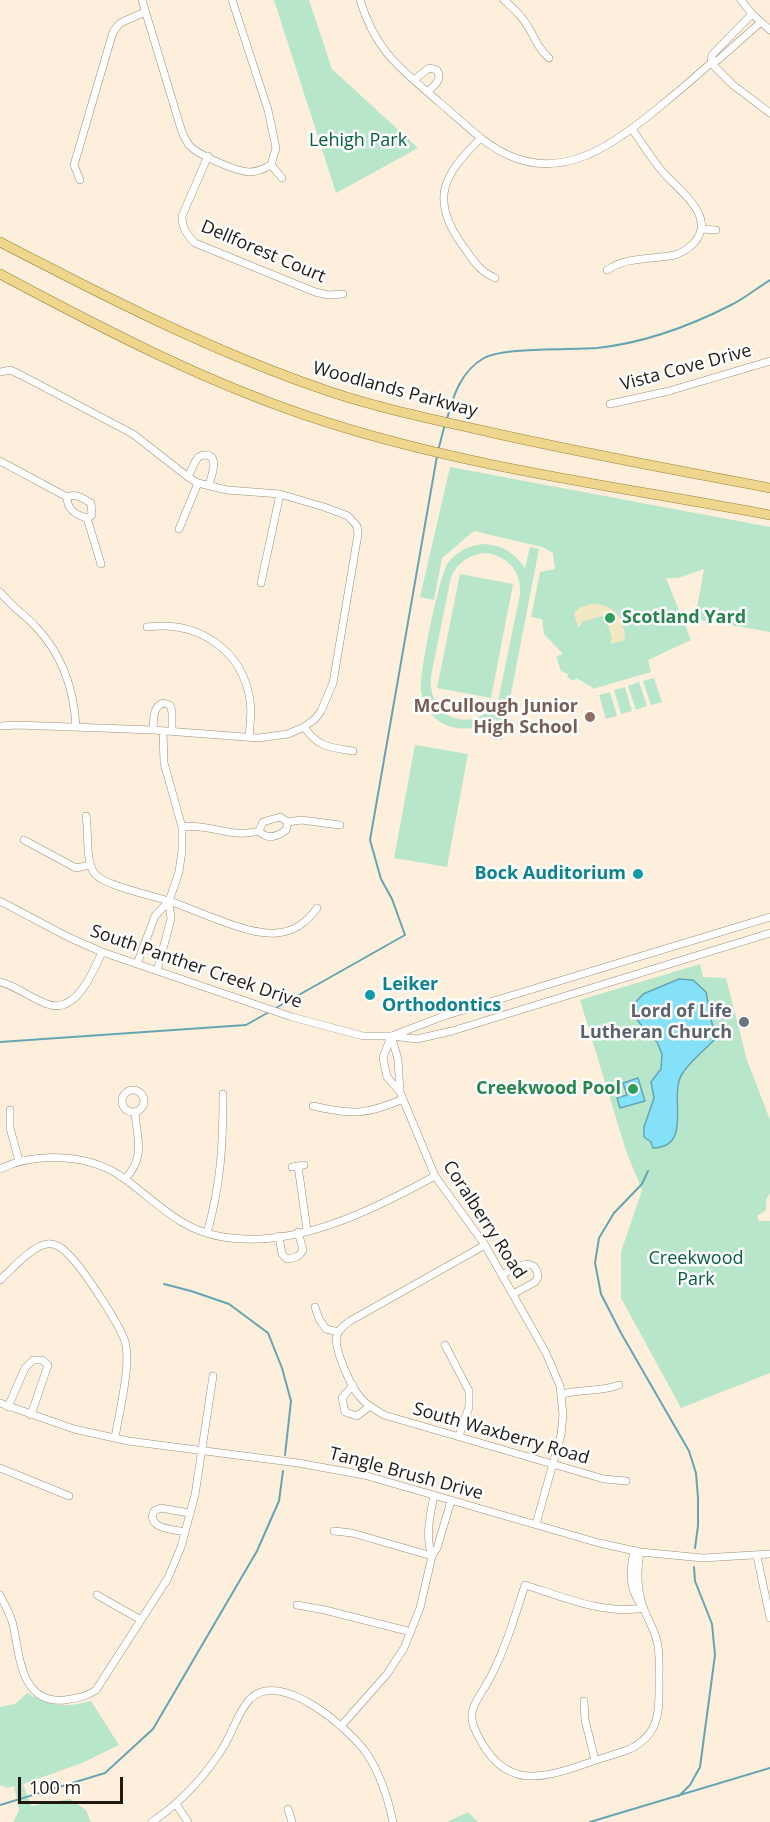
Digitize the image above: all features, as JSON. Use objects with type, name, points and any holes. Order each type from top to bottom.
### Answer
[{"type":"main road","name":"Woodlands Parkway","points":[[0,242],[136,312],[209,345],[288,377],[333,392],[434,420],[573,450],[770,488]]},
{"type":"main road","points":[[0,274],[181,366],[326,422],[453,456],[770,515]]},
{"type":"street","points":[[142,0],[182,132],[189,144],[199,153],[239,170],[248,172],[263,170],[271,165],[276,148],[268,110],[232,0]]},
{"type":"street","points":[[360,0],[366,20],[379,44],[392,60],[414,80],[481,138],[505,154],[518,160],[542,165],[577,160],[616,141],[711,63],[718,60],[761,22]]},
{"type":"street","points":[[504,0],[519,14],[530,29],[539,49],[549,58]]},
{"type":"street","points":[[741,0],[752,14],[770,30]]},
{"type":"street","points":[[80,180],[74,165],[113,32],[120,23],[145,12]]},
{"type":"street","points":[[711,63],[712,55],[752,14]]},
{"type":"street","points":[[711,63],[733,85],[770,113]]},
{"type":"street","points":[[414,80],[429,68],[437,70],[440,75],[439,80],[428,92]]},
{"type":"street","points":[[607,270],[622,261],[677,254],[700,236],[702,222],[697,208],[660,168],[632,129]]},
{"type":"street","points":[[481,138],[449,175],[445,186],[444,207],[451,227],[482,272],[495,279]]},
{"type":"street","name":"Dellforest Court","points":[[208,156],[182,216],[182,224],[188,236],[202,247],[315,292],[328,295],[343,294]]},
{"type":"street","points":[[271,165],[282,178]]},
{"type":"street","points":[[701,229],[716,230]]},
{"type":"street","name":"Vista Cove Drive","points":[[610,404],[669,391],[770,361]]},
{"type":"street","points":[[0,726],[17,724],[153,730],[249,738],[279,736],[304,727],[321,711],[333,683],[357,544],[357,526],[348,516],[280,494],[227,490],[198,483],[133,434],[21,375],[10,370],[1,372]]},
{"type":"street","points":[[188,477],[197,460],[207,455],[214,463],[209,485]]},
{"type":"street","points":[[0,461],[67,498],[70,509],[77,515],[87,518],[93,515],[91,503],[78,495],[67,498]]},
{"type":"street","points":[[178,529],[198,483]]},
{"type":"street","points":[[261,583],[280,494]]},
{"type":"street","points":[[87,518],[101,564]]},
{"type":"street","points":[[0,592],[8,603],[37,628],[50,644],[63,667],[70,683],[76,727]]},
{"type":"street","points":[[147,627],[162,625],[194,630],[226,650],[237,664],[250,699],[249,738]]},
{"type":"street","points":[[153,730],[154,710],[163,703],[170,705],[172,732]]},
{"type":"street","points":[[304,727],[317,742],[326,747],[353,751]]},
{"type":"street","points":[[137,964],[155,916],[169,901],[179,872],[183,850],[182,827],[164,763],[162,731]]},
{"type":"street","points":[[86,816],[89,830],[90,865],[96,875],[112,884],[265,933],[294,929],[304,924],[317,908]]},
{"type":"street","points":[[259,831],[263,822],[280,817],[288,822],[301,820],[340,825]]},
{"type":"street","points":[[259,831],[267,837],[273,837],[286,830],[288,822]]},
{"type":"street","points":[[182,827],[207,827],[242,835],[259,831]]},
{"type":"street","points":[[24,840],[76,868],[90,865]]},
{"type":"street","name":"South Panther Creek Drive","points":[[0,901],[49,928],[102,952],[270,1010],[352,1034],[417,1039],[452,1031],[770,933]]},
{"type":"street","points":[[157,970],[171,919],[169,901]]},
{"type":"street","name":"South Panther Creek Drive","points":[[391,1036],[454,1013],[770,917]]},
{"type":"street","points":[[0,982],[55,1007],[69,1003],[86,983],[102,952]]},
{"type":"street","name":"Coralberry Road","points":[[391,1036],[384,1058],[387,1077],[402,1095]]},
{"type":"street","name":"Coralberry Road","points":[[391,1036],[398,1059],[402,1095],[435,1176],[485,1245],[546,1353],[562,1394],[562,1425],[536,1524]]},
{"type":"street","points":[[207,1233],[219,1184],[223,1094]]},
{"type":"street","points":[[314,1106],[360,1113],[380,1109],[402,1095]]},
{"type":"street","points":[[10,1110],[10,1128],[19,1161]]},
{"type":"street","points":[[125,1179],[135,1169],[139,1159],[135,1112]]},
{"type":"street","points":[[0,1169],[19,1161],[39,1159],[68,1159],[98,1166],[125,1179],[172,1217],[183,1223],[207,1233],[235,1238],[298,1233],[365,1212],[435,1176]]},
{"type":"street","points":[[298,1166],[307,1230]]},
{"type":"street","points":[[279,1236],[282,1254],[287,1259],[295,1258],[303,1250],[298,1233]]},
{"type":"street","points":[[0,1281],[44,1244],[55,1244],[68,1254],[114,1318],[124,1336],[127,1349],[126,1369],[115,1438]]},
{"type":"street","points":[[315,1307],[326,1329],[339,1332],[350,1321],[485,1245]]},
{"type":"street","points":[[502,1275],[518,1265],[528,1263],[538,1271],[535,1282],[513,1294]]},
{"type":"street","name":"South Waxberry Road","points":[[339,1332],[336,1343],[338,1352],[353,1385],[360,1397],[384,1415],[604,1479],[626,1481]]},
{"type":"street","points":[[446,1345],[469,1391],[469,1407],[459,1436]]},
{"type":"street","points":[[8,1407],[25,1368],[33,1360],[42,1360],[48,1365],[31,1415]]},
{"type":"street","points":[[0,1595],[12,1621],[22,1670],[34,1690],[45,1697],[60,1700],[82,1698],[98,1686],[173,1568],[195,1495],[213,1376]]},
{"type":"street","points":[[353,1385],[342,1398],[345,1412],[357,1416],[370,1406]]},
{"type":"street","points":[[562,1394],[577,1390],[606,1390],[619,1385]]},
{"type":"street","name":"Tangle Brush Drive","points":[[0,1403],[74,1429],[115,1438],[364,1475],[599,1543],[637,1551],[703,1558],[770,1554]]},
{"type":"street","points":[[0,1468],[69,1496]]},
{"type":"street","points":[[432,1556],[428,1544],[434,1495]]},
{"type":"street","points":[[342,1725],[387,1674],[411,1632],[427,1584],[432,1556],[437,1548],[451,1501]]},
{"type":"street","points":[[185,1532],[157,1526],[152,1516],[154,1511],[161,1508],[189,1513]]},
{"type":"street","points":[[334,1532],[352,1533],[432,1556]]},
{"type":"street","points":[[637,1551],[630,1580],[634,1596],[644,1608],[654,1630],[659,1651],[658,1714],[653,1730],[639,1744],[547,1776],[520,1776],[498,1764],[484,1746],[472,1722],[473,1709],[508,1640],[525,1585],[605,1608],[630,1610],[644,1608]]},
{"type":"street","points":[[757,1556],[770,1616]]},
{"type":"street","points":[[97,1595],[141,1620]]},
{"type":"street","points":[[297,1605],[411,1632]]},
{"type":"street","points":[[152,1822],[176,1804],[209,1768],[225,1745],[251,1698],[260,1691],[268,1690],[293,1695],[326,1714],[342,1725],[362,1746],[374,1765],[389,1802],[393,1822]]},
{"type":"street","points":[[584,1701],[585,1720],[595,1760]]},
{"type":"street","points":[[176,1804],[188,1822]]},
{"type":"street","points":[[288,1809],[292,1822]]},
{"type":"green space","name":"Lehigh Park","points":[[274,0],[309,0],[332,69],[418,148],[336,193]]},
{"type":"green space","points":[[450,467],[770,527],[770,632],[695,619],[704,569],[678,578],[666,578],[691,640],[648,660],[651,672],[593,689],[576,678],[574,681],[567,677],[568,674],[561,671],[556,657],[563,654],[544,634],[542,619],[531,617],[540,572],[555,569],[553,553],[542,547],[474,531],[442,558],[434,600],[420,597]]},
{"type":"green space","points":[[483,544],[507,550],[525,568],[530,547],[539,549],[502,740],[492,739],[496,719],[473,728],[450,726],[439,721],[424,703],[421,690],[430,625],[444,571],[455,555]],"holes":[[[483,553],[491,554],[511,565],[520,586],[498,701],[488,712],[476,718],[465,720],[454,718],[436,703],[431,676],[451,577],[457,567],[468,558]]]},
{"type":"green space","points":[[460,574],[513,584],[491,698],[437,688]]},
{"type":"green space","points":[[654,678],[662,702],[651,705],[643,681]]},
{"type":"green space","points":[[639,682],[647,706],[636,710],[628,686]]},
{"type":"green space","points":[[625,687],[632,711],[621,714],[614,690]]},
{"type":"green space","points":[[610,692],[617,716],[606,719],[599,695]]},
{"type":"green space","points":[[415,745],[468,754],[447,867],[394,858]]},
{"type":"green space","name":"Creekwood Park","points":[[700,964],[703,977],[726,978],[747,1060],[770,1120],[770,1193],[766,1200],[766,1210],[757,1216],[759,1221],[770,1221],[770,1373],[681,1408],[621,1298],[621,1252],[642,1190],[626,1151],[580,1000]]},
{"type":"green space","points":[[27,1693],[58,1705],[74,1705],[91,1701],[119,1745],[82,1763],[23,1784],[31,1806],[70,1799],[86,1810],[91,1822],[13,1822],[19,1810],[14,1786],[7,1788],[0,1785],[0,1707],[15,1704]]},
{"type":"green space","points":[[468,1812],[478,1822],[447,1822]]},
{"type":"sand","points":[[591,604],[606,606],[617,613],[623,625],[625,640],[610,644],[612,638],[606,619],[601,616],[582,622],[578,627],[574,613],[581,607]]},
{"type":"water","points":[[679,979],[693,980],[706,992],[715,1039],[682,1074],[677,1095],[677,1130],[673,1139],[665,1145],[653,1148],[651,1142],[644,1137],[644,1127],[654,1098],[651,1082],[661,1069],[662,1054],[657,1042],[648,1036],[637,1019],[636,1002],[643,994]]},
{"type":"water","name":"Creekwood Pool","points":[[638,1078],[645,1101],[620,1108],[617,1098],[627,1095],[623,1083]]},
{"type":"waterway","points":[[447,419],[455,393],[464,377],[476,363],[493,354],[597,348],[649,338],[715,313],[770,280]]},
{"type":"waterway","points":[[438,451],[445,424]]},
{"type":"waterway","points":[[274,1009],[405,935],[392,899],[381,879],[370,840],[437,456]]},
{"type":"waterway","points":[[0,1042],[246,1025],[269,1012]]},
{"type":"waterway","points":[[648,1171],[642,1184],[614,1213],[599,1238],[595,1263],[601,1294],[689,1451],[696,1473],[698,1498],[695,1548]]},
{"type":"waterway","points":[[164,1284],[229,1304],[268,1333],[282,1368],[291,1401],[285,1455]]},
{"type":"waterway","points":[[0,1805],[105,1773],[153,1729],[257,1551],[279,1501],[283,1471]]},
{"type":"waterway","points":[[679,1796],[690,1785],[700,1767],[715,1655],[712,1624],[695,1581],[694,1567]]},
{"type":"waterway","points":[[590,1822],[770,1768]]},
{"type":"place","name":"Scotland Yard","points":[[610,618]]},
{"type":"place","name":"McCullough Junior High School","points":[[590,717]]},
{"type":"place","name":"Bock Auditorium","points":[[638,874]]},
{"type":"place","name":"Leiker Orthodontics","points":[[370,995]]},
{"type":"place","name":"Lord of Life Lutheran Church","points":[[744,1022]]},
{"type":"place","name":"Creekwood Pool","points":[[633,1089]]}]
